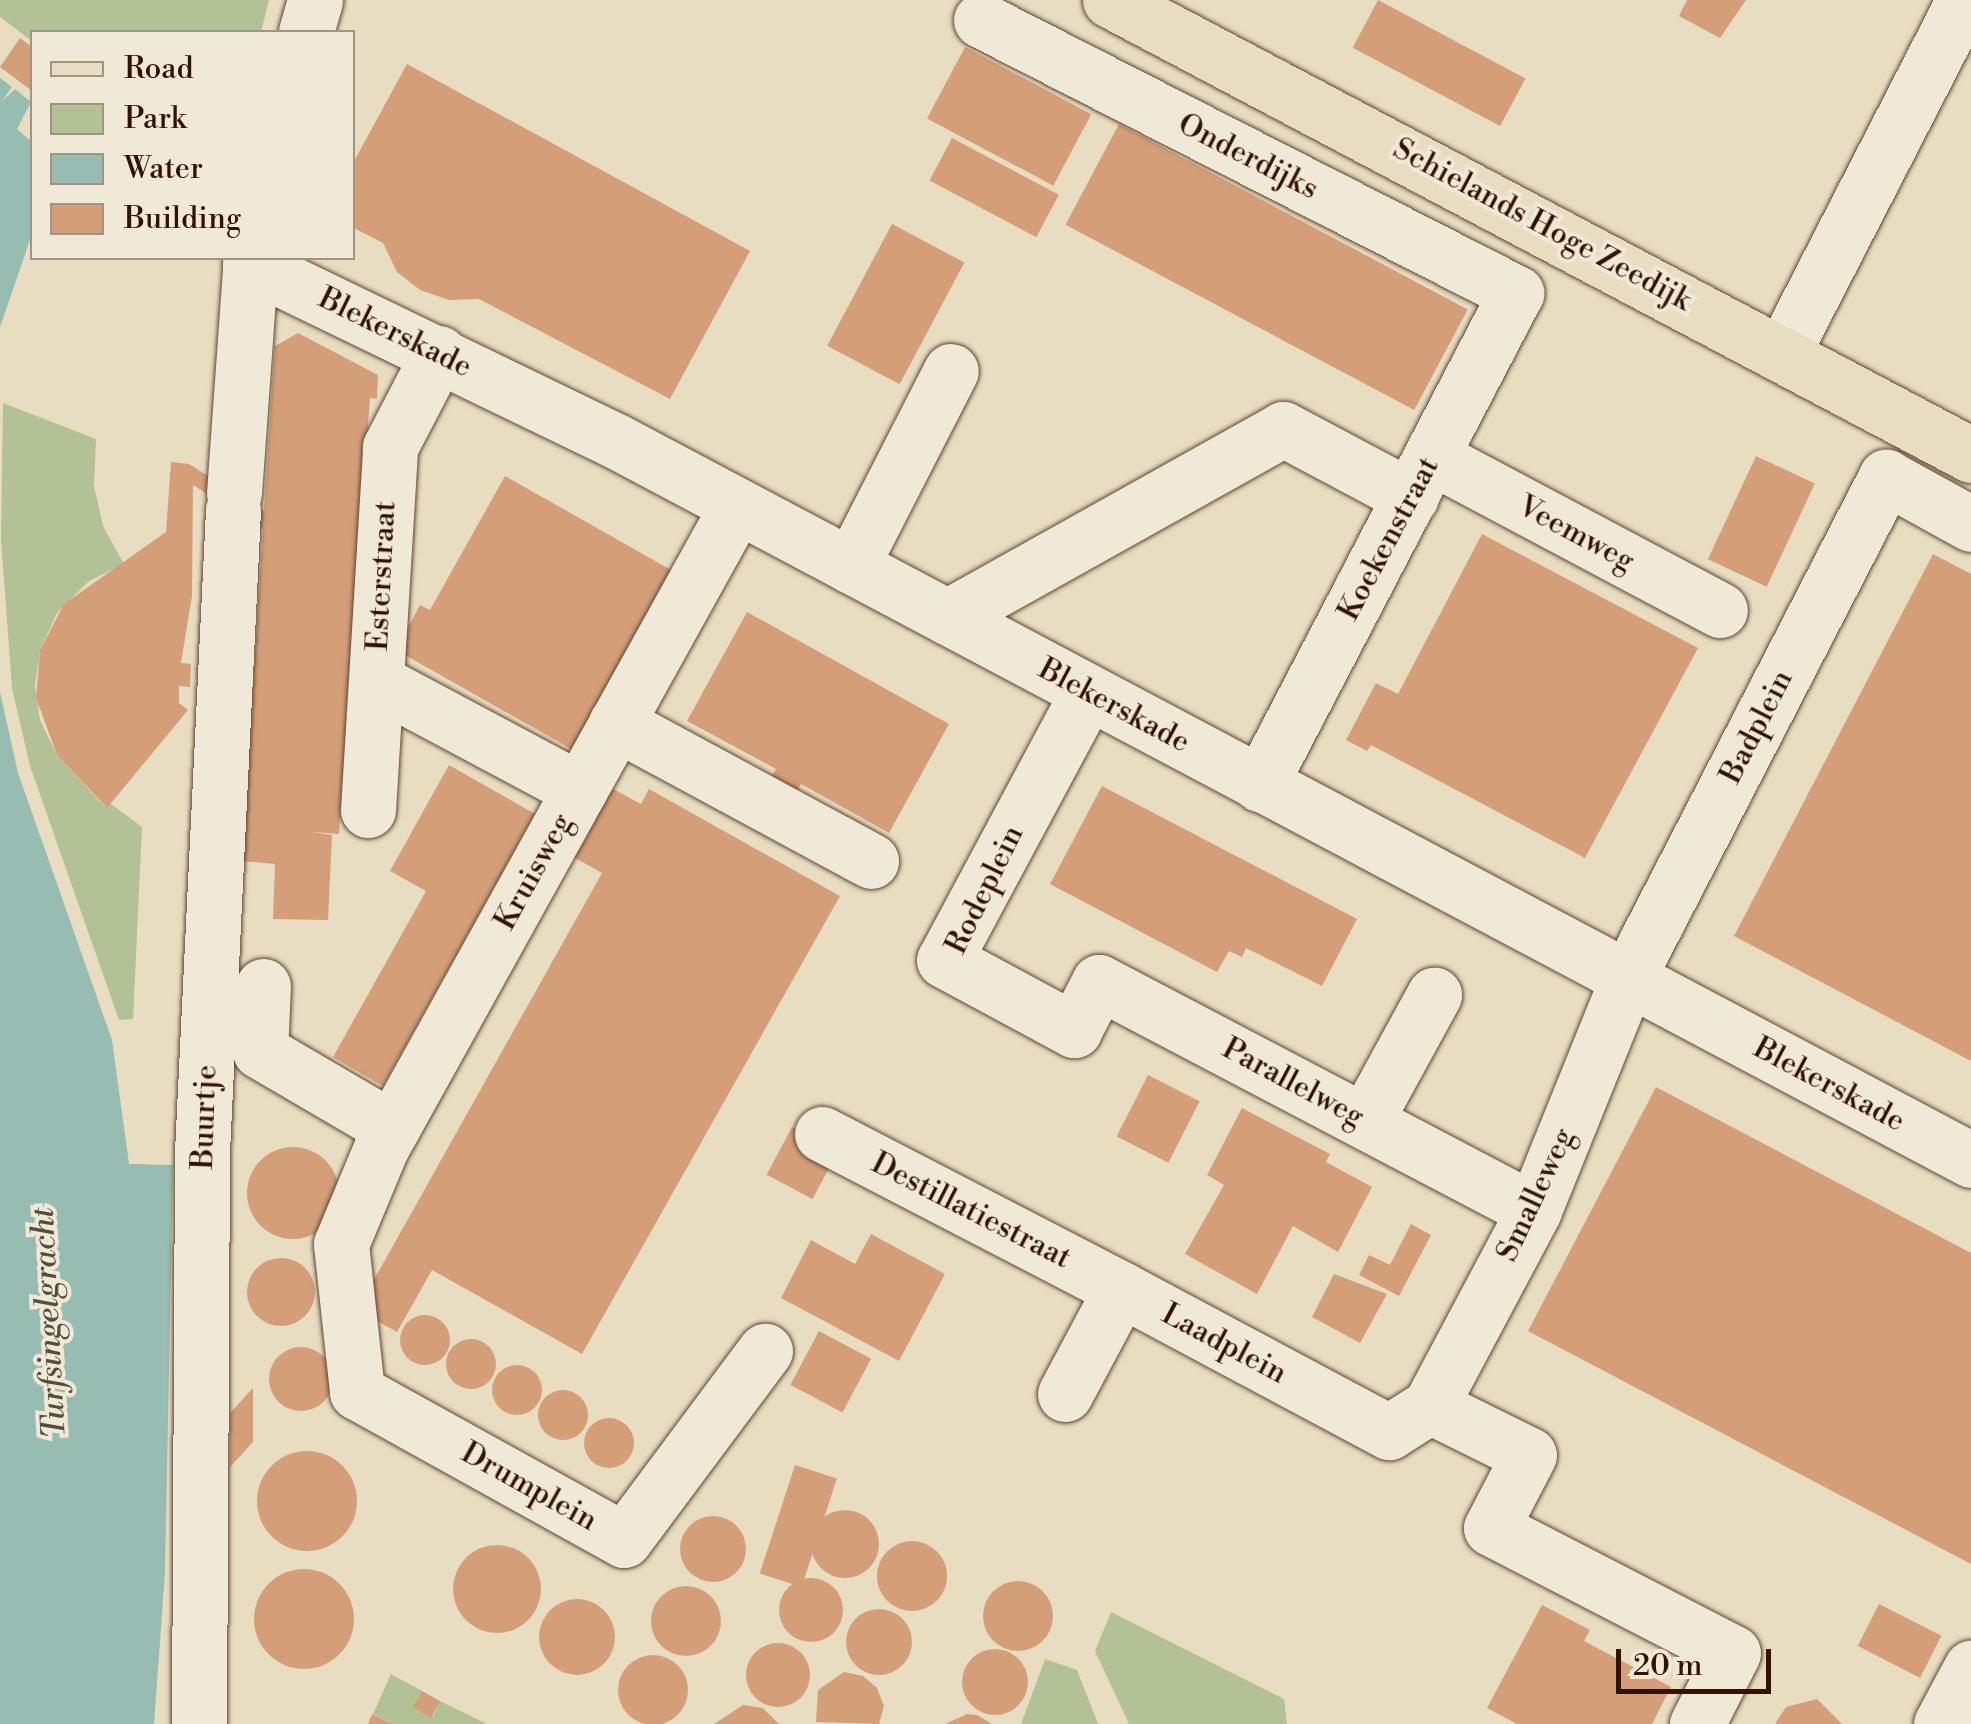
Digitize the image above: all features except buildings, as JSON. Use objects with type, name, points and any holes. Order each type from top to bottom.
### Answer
[{"type":"main road","name":"Schielands Hoge Zeedijk","points":[[1110,0],[1971,455]]},
{"type":"street","points":[[307,30],[315,0]]},
{"type":"street","points":[[1782,354],[1964,0]]},
{"type":"street","name":"Onderdijks","points":[[981,20],[1516,294]]},
{"type":"street","name":"Blekerskade","points":[[251,261],[737,506],[1971,1160]]},
{"type":"street","name":"Buurtje","points":[[198,1724],[202,1151],[234,502],[251,261]]},
{"type":"street","name":"Koekenstraat","points":[[1260,784],[1516,294]]},
{"type":"street","name":"Esterstraat","points":[[368,810],[390,447],[439,354]]},
{"type":"street","points":[[851,566],[951,371]]},
{"type":"street","name":"Veemweg","points":[[948,617],[1282,429],[1421,477],[1720,610]]},
{"type":"street","name":"Badplein","points":[[1628,978],[1886,477],[1971,524]]},
{"type":"street","name":"Kruisweg","points":[[342,1244],[392,1128],[737,506]]},
{"type":"street","points":[[376,681],[580,790]]},
{"type":"street","name":"Rodeplein","points":[[1074,1030],[944,960],[1088,692]]},
{"type":"street","points":[[616,723],[871,861]]},
{"type":"street","name":"Smalleweg","points":[[1430,1406],[1534,1210],[1628,978]]},
{"type":"street","name":"Parallelweg","points":[[1074,1030],[1100,982],[1534,1210]]},
{"type":"street","points":[[263,986],[260,1052],[392,1128]]},
{"type":"street","points":[[1365,1121],[1434,995]]},
{"type":"street","name":"Destillatiestraat","points":[[822,1134],[1121,1289]]},
{"type":"street","name":"Drumplein","points":[[342,1244],[357,1392],[624,1540],[765,1351]]},
{"type":"street","points":[[1065,1394],[1121,1289]]},
{"type":"street","name":"Laadplein","points":[[1121,1289],[1388,1432],[1430,1406]]},
{"type":"street","points":[[1430,1406],[1528,1455],[1491,1528],[1733,1652],[1697,1724]]},
{"type":"street","points":[[1941,1724],[1971,1668]]},
{"type":"green space","points":[[0,0],[269,0],[262,30],[30,30],[30,40],[0,17]]},
{"type":"green space","points":[[3,403],[96,439],[94,486],[103,526],[124,564],[89,581],[57,613],[40,650],[35,686],[40,720],[57,755],[104,806],[111,804],[142,827],[133,1019],[119,1020],[30,766],[12,688],[1,539]]},
{"type":"green space","points":[[1111,1612],[1284,1699],[1287,1724],[1129,1724],[1095,1651]]},
{"type":"green space","points":[[1045,1659],[1077,1670],[1098,1724],[1021,1724]]},
{"type":"green space","points":[[391,1674],[422,1691],[433,1717],[440,1701],[487,1724],[392,1724],[373,1714]]},
{"type":"water","points":[[0,78],[12,87],[2,101],[15,89],[30,101],[17,129],[30,140],[30,240],[0,327]]},
{"type":"water","name":"Turfsingelgracht","points":[[0,692],[18,773],[112,1040],[129,1164],[173,1165],[165,1573],[154,1724],[0,1724]]}]
